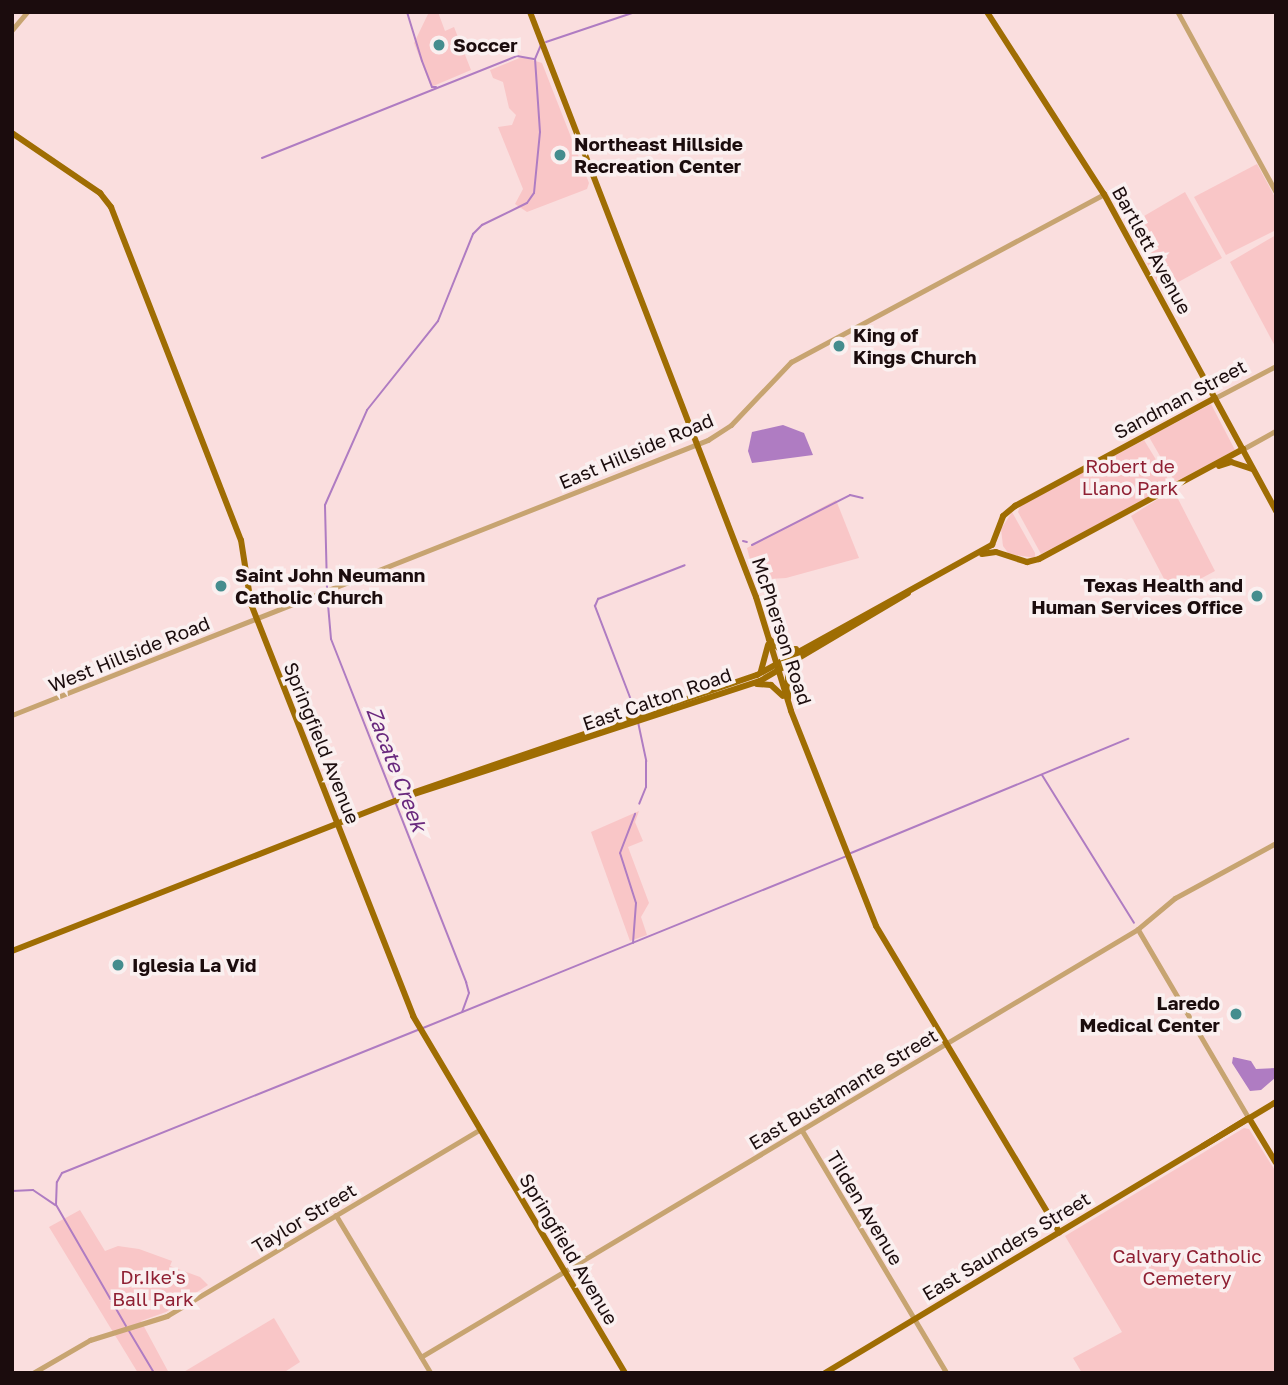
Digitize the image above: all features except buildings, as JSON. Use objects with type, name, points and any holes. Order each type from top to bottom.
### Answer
[{"type":"main road","name":"McPherson Road","points":[[530,12],[698,444],[769,639],[787,700],[876,926],[1059,1233]]},
{"type":"main road","name":"Bartlett Avenue","points":[[988,12],[1104,194],[1276,511]]},
{"type":"main road","name":"Springfield Avenue","points":[[12,133],[100,193],[111,207],[242,540],[256,618],[417,1025],[625,1373]]},
{"type":"main road","name":"Sandman Street","points":[[996,548],[1003,516],[1015,506],[1215,398]]},
{"type":"main road","points":[[996,548],[1012,558],[1039,559],[1243,449]]},
{"type":"main road","points":[[1195,475],[1231,462],[1254,470]]},
{"type":"main road","name":"East Calton Road","points":[[717,691],[747,685],[777,668],[805,647],[996,548]]},
{"type":"main road","name":"East Calton Road","points":[[12,951],[337,822],[702,697],[777,668],[796,660],[873,612]]},
{"type":"main road","points":[[757,674],[765,666],[769,639],[784,650],[805,647]]},
{"type":"main road","points":[[787,700],[788,674],[796,660]]},
{"type":"main road","points":[[747,685],[771,685],[787,700]]},
{"type":"main road","name":"East Saunders Street","points":[[825,1373],[1276,1102]]},
{"type":"main road","points":[[1249,1118],[1276,1163]]},
{"type":"street","points":[[12,30],[27,12]]},
{"type":"street","points":[[1178,12],[1276,192]]},
{"type":"street","name":"East Hillside Road","points":[[256,618],[698,444],[731,425],[791,362],[1104,194]]},
{"type":"street","name":"Sandman Street","points":[[1215,398],[1276,366]]},
{"type":"street","points":[[1243,449],[1276,431]]},
{"type":"street","name":"West Hillside Road","points":[[12,715],[256,618]]},
{"type":"street","name":"East Bustamante Street","points":[[421,1357],[1138,929],[1175,898],[1276,843]]},
{"type":"street","points":[[1138,929],[1249,1118]]},
{"type":"street","name":"Taylor Street","points":[[33,1373],[79,1345],[167,1316],[479,1130]]},
{"type":"street","name":"Tilden Avenue","points":[[802,1130],[947,1373]]},
{"type":"street","points":[[336,1214],[431,1373]]},
{"type":"green space","points":[[429,12],[438,12],[445,31],[454,27],[471,70],[431,87],[414,43]]},
{"type":"green space","points":[[522,57],[542,63],[589,183],[587,189],[527,212],[515,204],[523,189],[498,127],[512,125],[516,115],[509,108],[503,82],[493,78],[490,70]]},
{"type":"green space","points":[[1257,164],[1276,199],[1276,230],[1226,255],[1194,197]]},
{"type":"green space","points":[[1185,192],[1222,258],[1162,291],[1127,226]]},
{"type":"green space","points":[[1276,235],[1276,348],[1230,262]]},
{"type":"green space","name":"Robert de Llano Park","points":[[1211,404],[1235,450],[1175,482],[1149,437]]},
{"type":"green space","name":"Robert de Llano Park","points":[[1144,440],[1169,481],[1167,488],[1041,554],[1018,512],[1020,506]]},
{"type":"green space","name":"Robert de Llano Park","points":[[1169,492],[1175,493],[1215,571],[1172,594],[1131,516]]},
{"type":"green space","points":[[836,500],[859,558],[786,578],[769,579],[753,571],[747,548]]},
{"type":"green space","points":[[1012,512],[1035,553],[1035,558],[1009,554],[1003,546],[1001,529]]},
{"type":"green space","points":[[639,811],[635,822],[643,841],[628,847],[649,903],[641,917],[647,935],[630,941],[591,832]]},
{"type":"green space","name":"Calvary Catholic Cemetery","points":[[1244,1128],[1249,1129],[1276,1172],[1276,1373],[1082,1373],[1073,1358],[1122,1332],[1065,1236]]},
{"type":"green space","name":"Dr.Ike's Ball Park","points":[[80,1210],[105,1251],[118,1246],[139,1249],[172,1261],[170,1266],[200,1277],[208,1285],[166,1312],[141,1321],[169,1373],[138,1373],[49,1227]]},
{"type":"green space","points":[[274,1318],[300,1362],[283,1373],[182,1373]]},
{"type":"shaded area","points":[[783,425],[804,433],[813,455],[752,463],[748,451],[752,432]]},
{"type":"shaded area","points":[[1233,1057],[1251,1061],[1256,1069],[1276,1068],[1276,1077],[1261,1090],[1250,1091],[1232,1063]]},
{"type":"waterway","points":[[407,12],[432,87],[436,87]]},
{"type":"waterway","name":"Zacate Creek","points":[[546,42],[635,12]]},
{"type":"waterway","name":"Zacate Creek","points":[[327,588],[325,505],[367,410],[438,321],[473,234],[482,225],[527,203],[534,193],[540,132],[535,59],[541,45]]},
{"type":"waterway","points":[[262,158],[517,56],[534,59]]},
{"type":"waterway","points":[[752,545],[850,495],[863,498]]},
{"type":"waterway","points":[[743,541],[747,542]]},
{"type":"waterway","points":[[636,713],[595,606],[598,599],[685,565]]},
{"type":"waterway","name":"Zacate Creek","points":[[327,593],[331,639],[466,982],[469,993],[462,1012]]},
{"type":"waterway","points":[[638,722],[646,761],[646,787],[639,804]]},
{"type":"waterway","points":[[851,853],[1128,739]]},
{"type":"waterway","points":[[1042,775],[1134,923]]},
{"type":"waterway","points":[[633,943],[636,903],[620,853],[635,814]]},
{"type":"waterway","points":[[423,1028],[846,856]]},
{"type":"waterway","name":"Zacate Creek","points":[[126,1326],[56,1205],[57,1182],[62,1173],[418,1030]]},
{"type":"waterway","points":[[12,1191],[33,1190],[55,1205]]},
{"type":"waterway","name":"Zacate Creek","points":[[129,1331],[154,1373]]},
{"type":"place","name":"Soccer","points":[[439,45]]},
{"type":"place","name":"Northeast Hillside Recreation Center","points":[[560,155]]},
{"type":"place","name":"King of Kings Church","points":[[839,346]]},
{"type":"place","name":"Saint John Neumann Catholic Church","points":[[221,586]]},
{"type":"place","name":"Texas Health and Human Services Office","points":[[1257,596]]},
{"type":"place","name":"Iglesia La Vid","points":[[118,965]]},
{"type":"place","name":"Laredo Medical Center","points":[[1236,1014]]}]
